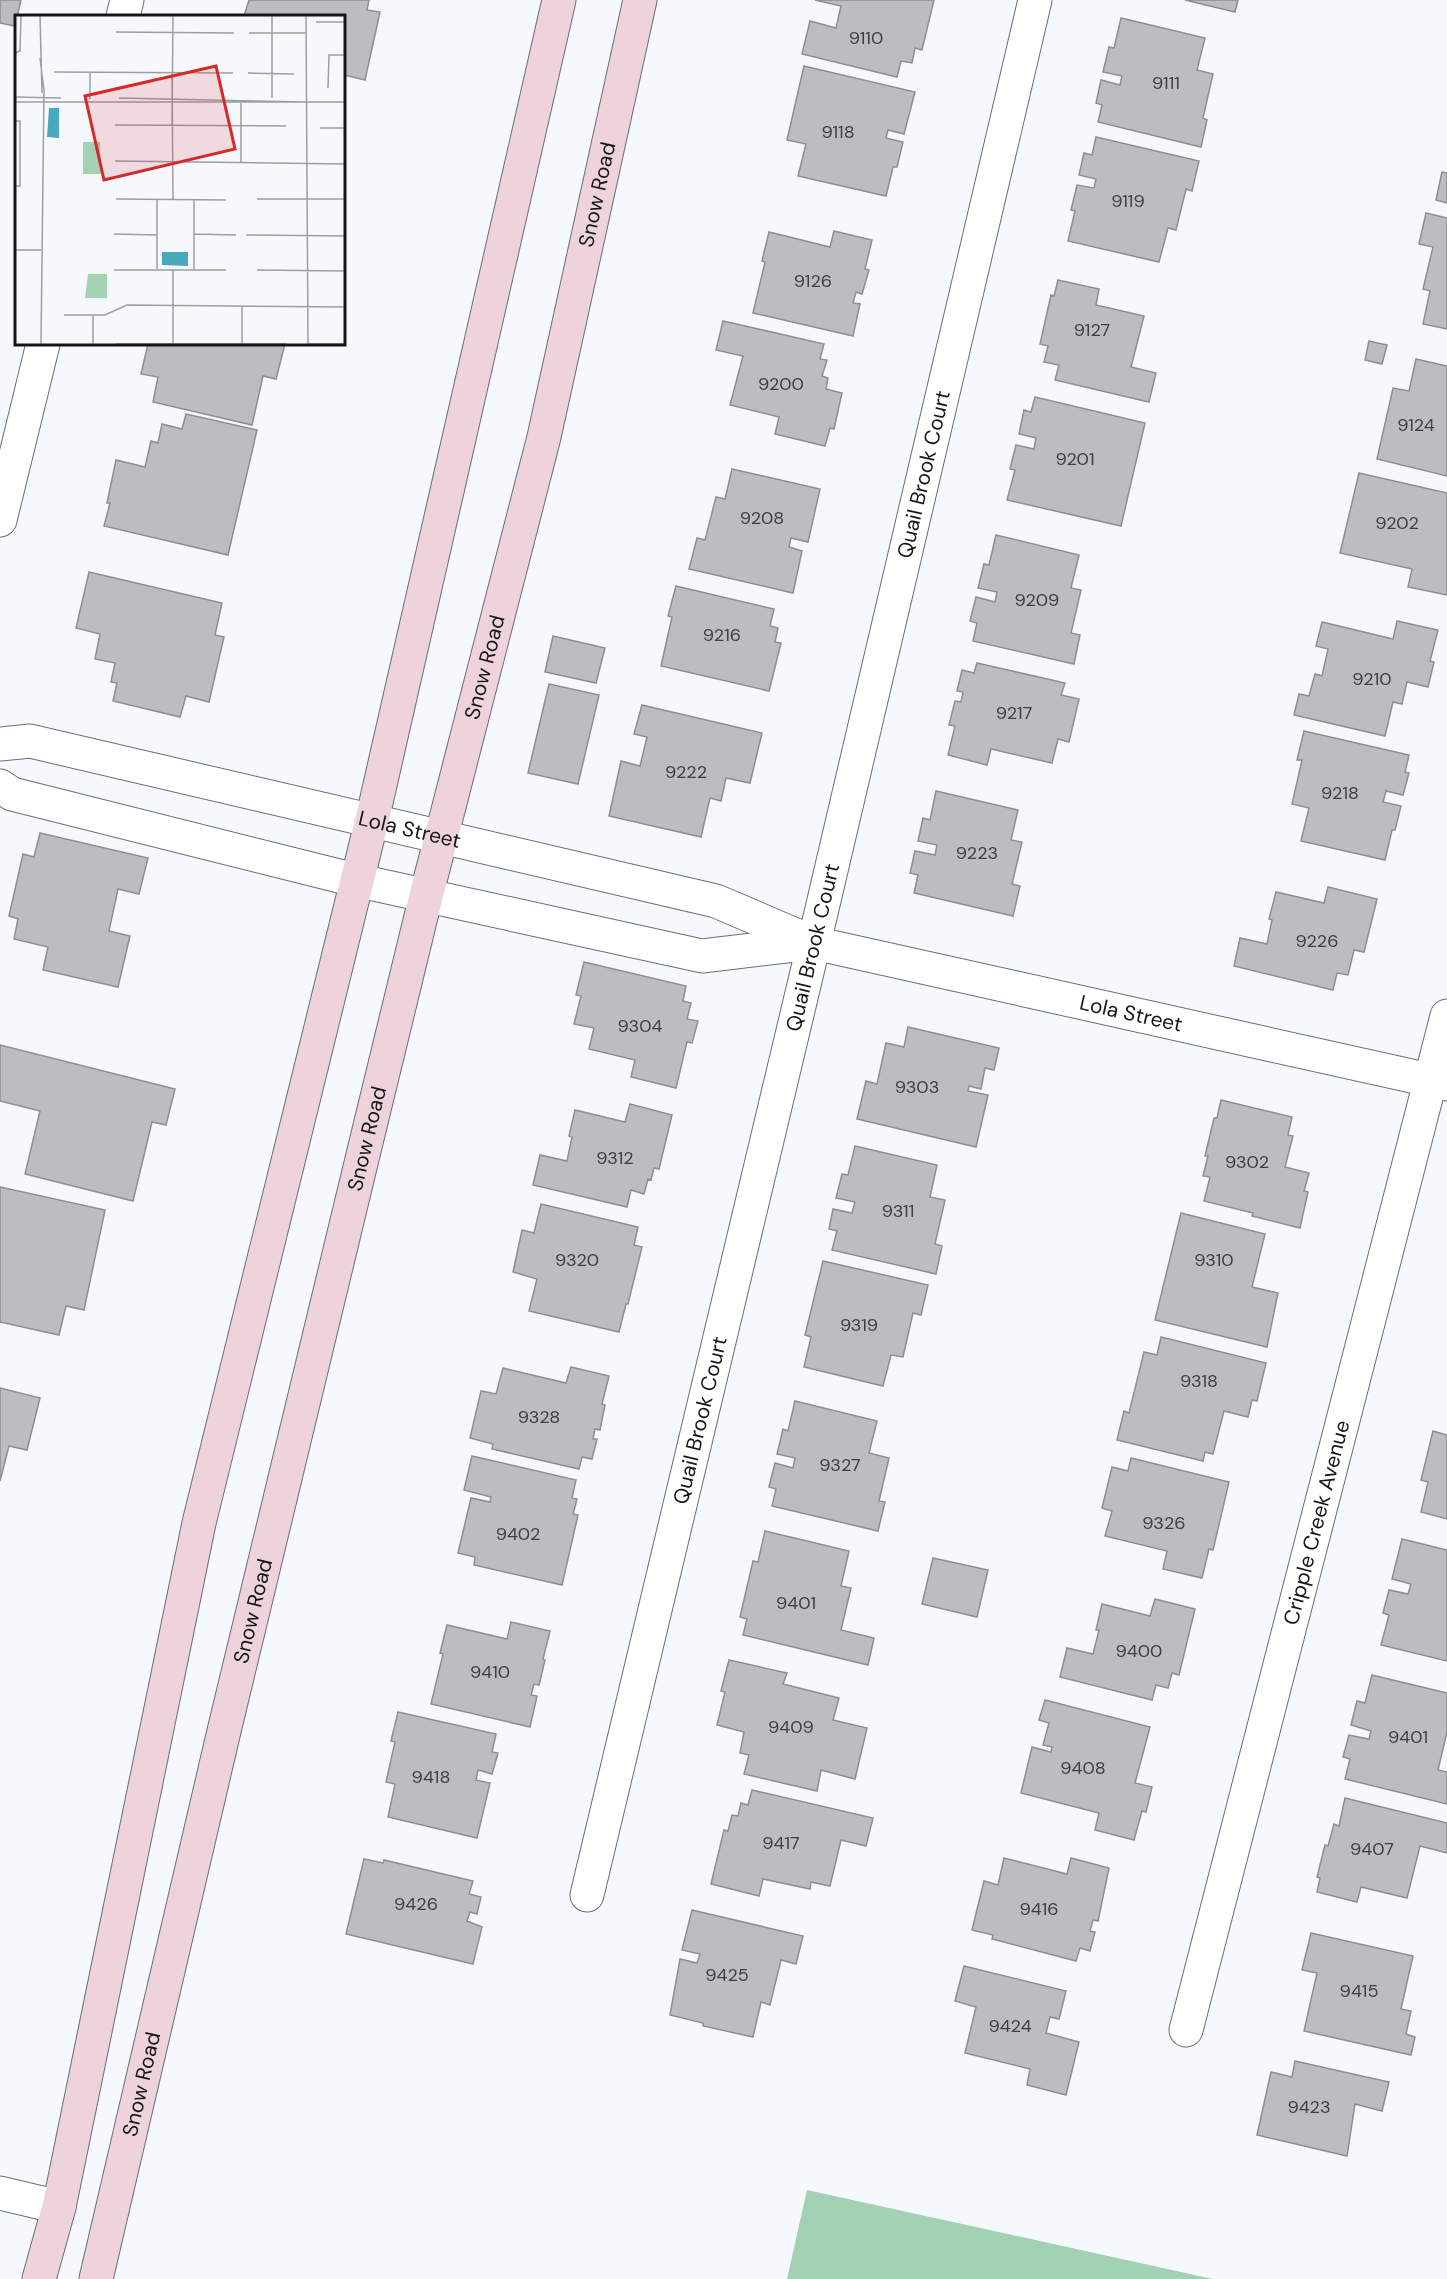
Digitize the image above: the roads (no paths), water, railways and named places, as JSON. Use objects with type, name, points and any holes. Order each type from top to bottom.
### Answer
[{"type":"main road","points":[[39,2279],[58,2207],[199,1523],[372,820],[559,0]]},
{"type":"main road","name":"Snow Road","points":[[96,2279],[224,1731],[426,896],[544,437],[640,0]]},
{"type":"street","points":[[123,15],[127,0]]},
{"type":"street","name":"Quail Brook Court","points":[[587,1895],[814,943],[1035,0]]},
{"type":"street","points":[[0,520],[43,345]]},
{"type":"street","name":"Lola Street","points":[[0,744],[30,741],[372,820],[716,901],[814,943],[1439,1082]]},
{"type":"street","name":"Lola Street","points":[[0,786],[12,794],[356,880],[702,956],[814,943]]},
{"type":"street","name":"Cripple Creek Avenue","points":[[1186,2030],[1439,1082],[1447,1016]]},
{"type":"street","points":[[0,2193],[58,2207]]}]
